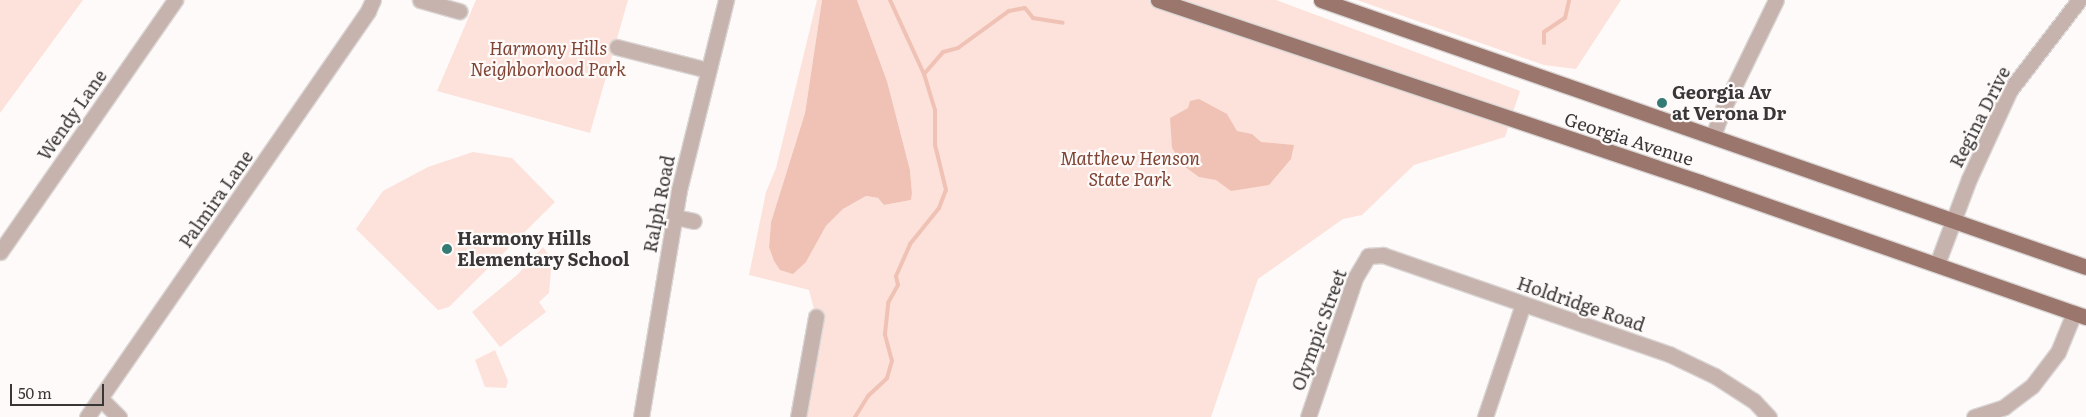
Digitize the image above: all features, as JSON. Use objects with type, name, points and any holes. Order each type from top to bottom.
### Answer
[{"type":"main road","name":"Georgia Avenue","points":[[1158,0],[1937,264],[2080,315]]},
{"type":"main road","name":"Georgia Avenue","points":[[1321,0],[2086,267]]},
{"type":"street","name":"Wendy Lane","points":[[0,252],[175,0]]},
{"type":"street","name":"Palmira Lane","points":[[87,417],[368,11],[373,0]]},
{"type":"street","points":[[420,0],[459,12]]},
{"type":"street","name":"Ralph Road","points":[[641,417],[675,217],[708,70],[726,0]]},
{"type":"street","points":[[1713,136],[1726,101],[1776,0]]},
{"type":"street","name":"Regina Drive","points":[[1937,264],[1955,222],[1969,179],[2010,90],[2079,0]]},
{"type":"street","points":[[617,47],[708,70]]},
{"type":"street","points":[[675,217],[694,221]]},
{"type":"street","name":"Holdridge Road","points":[[1368,256],[1383,256],[1669,354],[1715,376],[1754,401],[1769,417]]},
{"type":"street","name":"Olympic Street","points":[[1308,417],[1354,278],[1368,256]]},
{"type":"street","points":[[1485,417],[1523,304]]},
{"type":"street","points":[[1974,417],[2004,407],[2032,386],[2058,352],[2080,315]]},
{"type":"street","points":[[798,417],[816,317]]},
{"type":"street","points":[[100,398],[119,417]]},
{"type":"green space","points":[[0,0],[83,0],[0,113]]},
{"type":"green space","name":"Harmony Hills Neighborhood Park","points":[[476,0],[628,0],[590,133],[437,91]]},
{"type":"green space","name":"Matthew Henson State Park","points":[[817,0],[822,0],[805,113],[771,222],[769,247],[806,262],[826,226],[843,209],[866,196],[878,198],[884,205],[911,200],[910,170],[887,81],[857,0],[1276,0],[1520,91],[1505,137],[1414,165],[1362,215],[1343,219],[1258,279],[1211,417],[798,417],[816,317],[809,290],[749,275],[766,192],[776,168]]},
{"type":"green space","points":[[1357,0],[1621,0],[1576,69],[1544,65]]},
{"type":"green space","points":[[473,152],[512,158],[555,202],[449,307],[438,310],[356,229],[383,191],[428,167]]},
{"type":"green space","points":[[543,247],[552,259],[549,293],[539,302],[546,312],[500,347],[472,312],[517,275]]},
{"type":"green space","points":[[495,350],[508,381],[506,388],[485,387],[475,360]]},
{"type":"shaded area","points":[[822,0],[857,0],[887,81],[910,170],[912,193],[911,200],[884,205],[878,198],[866,196],[843,209],[826,226],[806,262],[793,274],[780,270],[774,261],[769,247],[771,222],[805,113]]},
{"type":"shaded area","points":[[1199,99],[1227,114],[1237,131],[1252,134],[1261,142],[1294,145],[1291,159],[1269,185],[1231,191],[1216,180],[1199,177],[1184,166],[1172,148],[1170,118],[1188,108],[1190,101]]},
{"type":"waterway","points":[[855,417],[868,396],[887,378],[892,361],[885,334],[888,303],[898,285],[896,276],[910,244],[939,208],[946,190],[935,145],[935,110],[924,74],[890,0]]},
{"type":"waterway","points":[[1544,43],[1544,32],[1565,18],[1569,0]]},
{"type":"waterway","points":[[924,74],[943,52],[958,48],[1009,11],[1025,8],[1033,18],[1063,23]]},
{"type":"place","name":"Georgia Av at Verona Dr","points":[[1662,103]]},
{"type":"place","name":"Harmony Hills Elementary School","points":[[447,249]]}]
